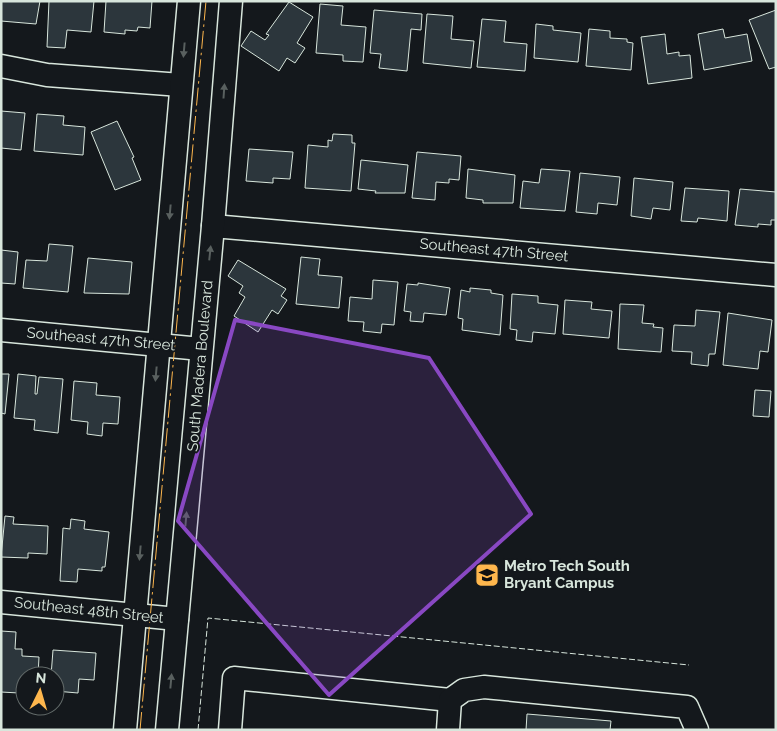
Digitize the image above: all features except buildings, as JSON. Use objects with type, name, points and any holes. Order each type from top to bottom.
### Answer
[{"type":"street","points":[[125,730],[189,1]]},
{"type":"street","name":"South Madera Boulevard","points":[[167,730],[213,226],[231,1]]},
{"type":"street","points":[[1,66],[47,75],[181,85]]},
{"type":"street","name":"Southeast 47th Street","points":[[213,226],[776,275]]},
{"type":"street","name":"Southeast 47th Street","points":[[1,330],[201,349]]},
{"type":"street","name":"Southeast 48th Street","points":[[1,602],[177,619]]},
{"type":"street","points":[[230,730],[234,678],[450,700],[464,690],[484,688],[688,707],[697,730]]},
{"type":"street","points":[[448,730],[450,700]]},
{"type":"highlighted area","points":[[235,320],[429,358],[531,514],[329,695],[178,521]]},
{"type":"fence","points":[[198,730],[208,618],[689,665]]},
{"type":"power","points":[[140,730],[206,1]]},
{"type":"place","name":"Metro Tech South Bryant Campus","points":[[487,575]]}]
